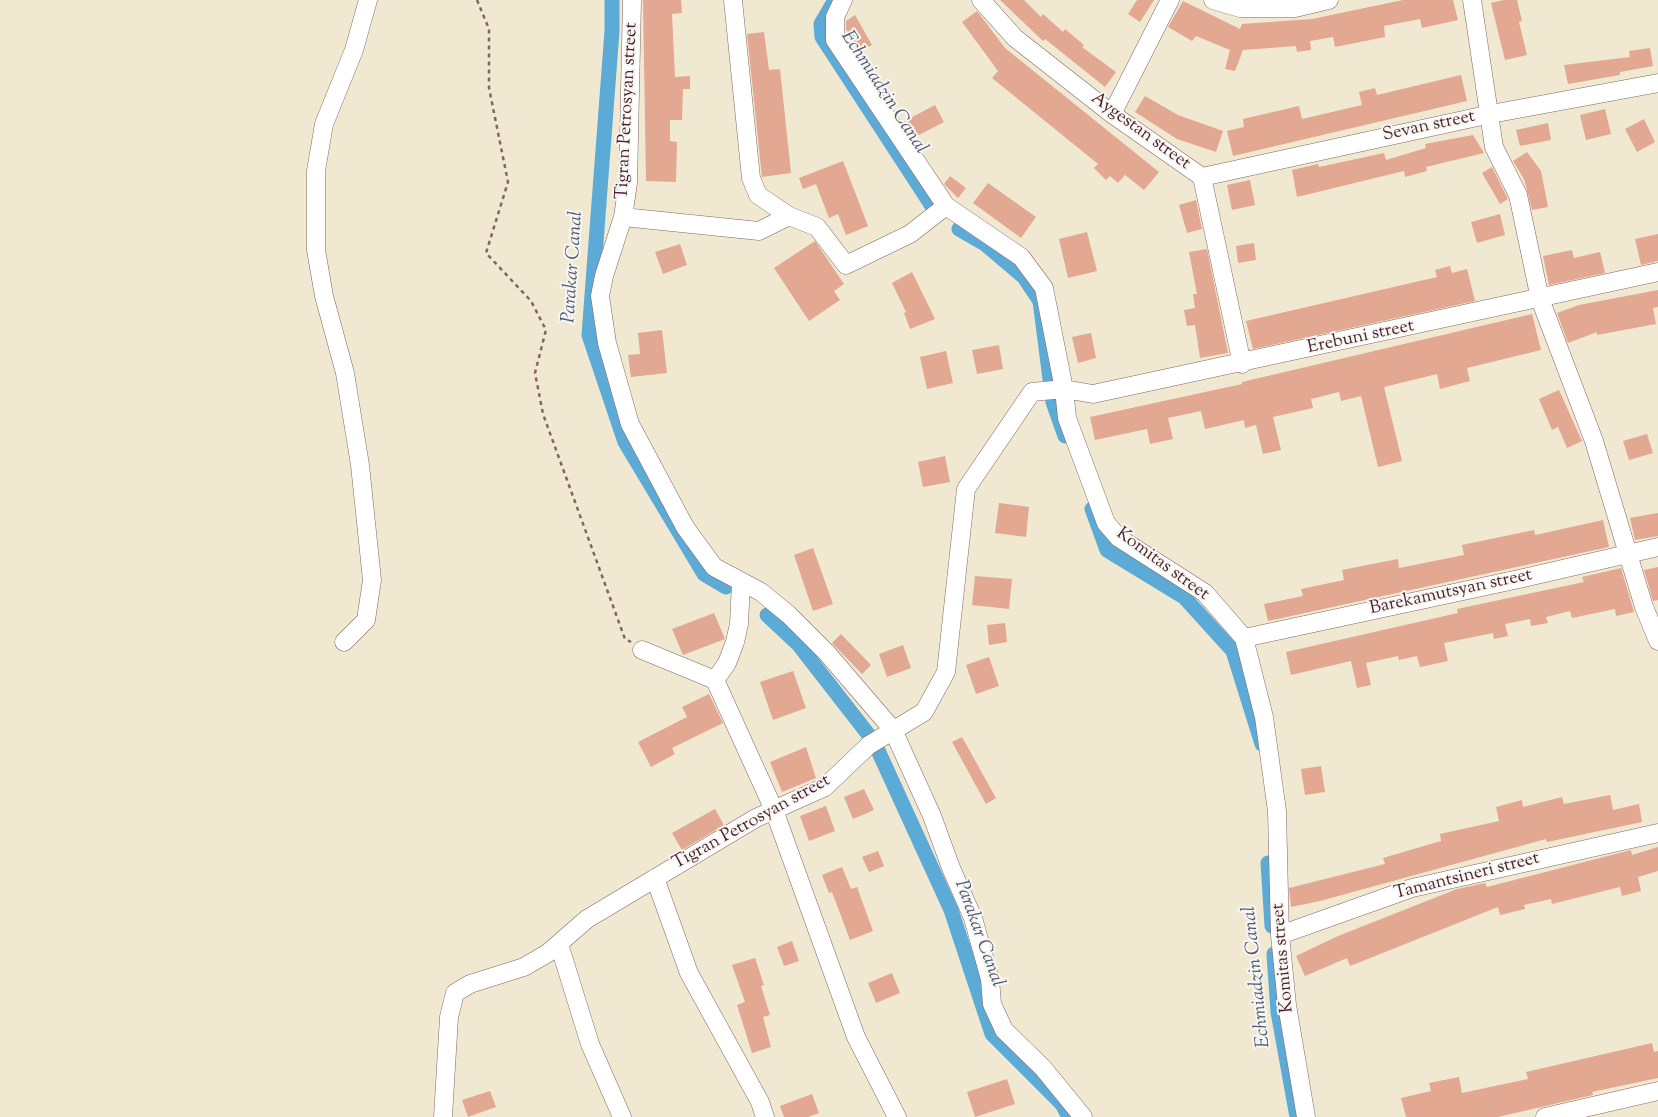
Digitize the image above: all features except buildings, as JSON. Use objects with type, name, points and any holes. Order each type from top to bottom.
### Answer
[{"type":"street","points":[[344,642],[366,620],[372,580],[360,465],[348,392],[324,296],[316,250],[316,171],[324,124],[354,50],[368,0]]},
{"type":"street","name":"Tigran Petrosyan street","points":[[632,0],[628,183],[623,217],[604,276],[600,296],[607,343],[630,424],[685,527],[714,567],[741,583],[762,592],[789,615],[827,653],[893,730],[932,816],[950,868],[973,918],[990,979],[992,1004],[1004,1030],[1043,1068],[1083,1117]]},
{"type":"street","points":[[734,0],[751,178],[758,196],[789,216],[817,227],[846,265],[910,234],[946,206]]},
{"type":"street","name":"Komitas street","points":[[843,0],[835,17],[834,40],[946,206],[1021,257],[1044,288],[1064,389],[1067,418],[1106,523],[1119,538],[1205,593],[1244,638],[1264,718],[1277,810],[1280,935],[1287,1005],[1306,1117]]},
{"type":"street","name":"Aygestan street","points":[[981,0],[1015,38],[1112,114],[1202,177],[1242,364]]},
{"type":"street","points":[[1112,114],[1170,0]]},
{"type":"street","points":[[1213,0],[1240,8],[1286,8],[1329,0]]},
{"type":"street","points":[[1472,0],[1494,147],[1518,195],[1540,299],[1594,441],[1644,607],[1658,641]]},
{"type":"street","name":"Sevan street","points":[[1202,177],[1490,114],[1658,83]]},
{"type":"street","points":[[623,217],[759,231],[789,216]]},
{"type":"street","name":"Erebuni street","points":[[1064,389],[1093,394],[1242,364],[1658,272]]},
{"type":"street","name":"Tigran Petrosyan street","points":[[443,1117],[449,1017],[454,992],[470,984],[524,967],[548,953],[586,919],[756,818],[825,787],[869,745],[924,712],[946,672],[966,489],[1032,392],[1064,389]]},
{"type":"street","name":"Barekamutsyan street","points":[[1244,638],[1509,582],[1658,547]]},
{"type":"street","points":[[715,680],[727,663],[736,642],[741,583]]},
{"type":"street","points":[[642,650],[715,680],[774,810],[856,1037],[897,1117]]},
{"type":"street","name":"Tamantsineri street","points":[[1280,935],[1412,888],[1658,833]]},
{"type":"street","points":[[655,878],[689,973],[760,1102],[765,1117]]},
{"type":"street","points":[[559,944],[590,1044],[622,1117]]},
{"type":"street","points":[[1545,1117],[1658,1091]]},
{"type":"path","points":[[477,0],[489,28],[489,88],[508,182],[486,253],[531,301],[546,330],[535,373],[543,414],[626,639],[642,650]]},
{"type":"waterway","name":"Parakar Canal","points":[[612,0],[612,31],[589,335],[625,442],[704,574],[726,587]]},
{"type":"waterway","name":"Echmiadzin Canal","points":[[835,0],[821,24],[822,37],[932,206]]},
{"type":"waterway","name":"Echmiadzin Canal","points":[[959,229],[985,244],[1024,277],[1040,301],[1050,379]]},
{"type":"waterway","name":"Echmiadzin Canal","points":[[1053,402],[1065,436]]},
{"type":"waterway","name":"Echmiadzin Canal","points":[[1092,509],[1107,550],[1184,597],[1233,651],[1262,744]]},
{"type":"waterway","name":"Parakar Canal","points":[[767,615],[798,644],[868,734]]},
{"type":"waterway","name":"Parakar Canal","points":[[876,746],[951,910],[992,1034],[1062,1104],[1069,1117]]},
{"type":"waterway","name":"Echmiadzin Canal","points":[[1268,863],[1272,926]]},
{"type":"waterway","name":"Echmiadzin Canal","points":[[1274,954],[1278,1012],[1297,1117]]}]
